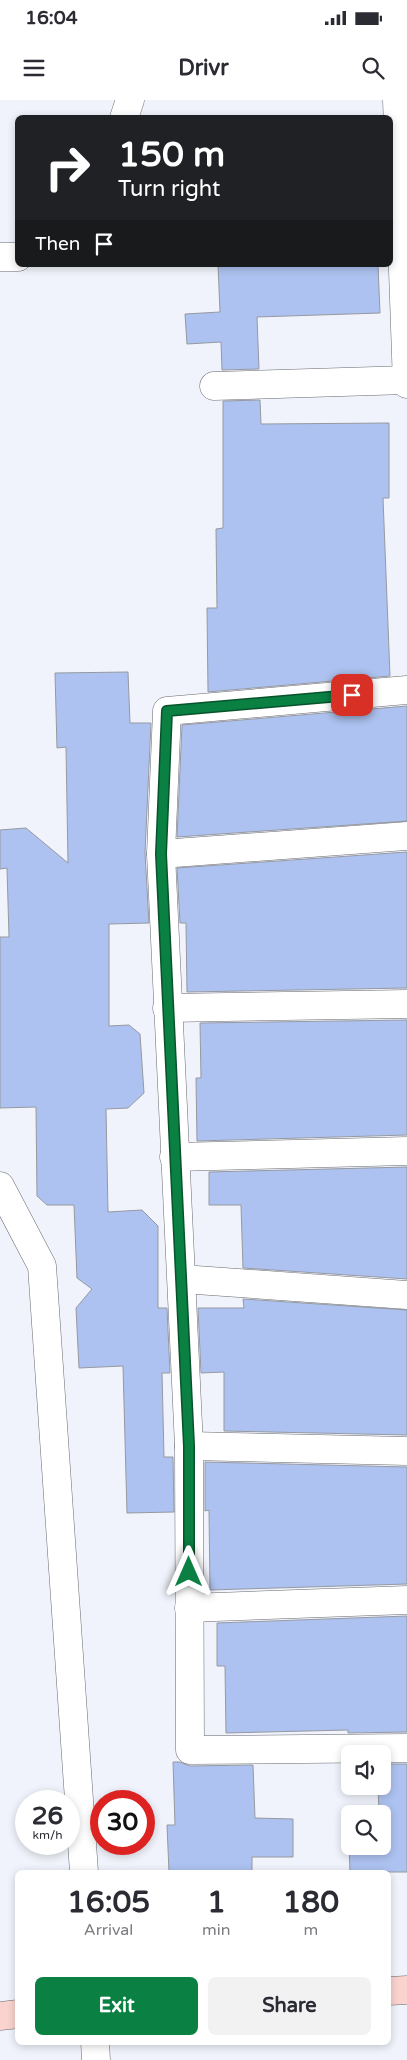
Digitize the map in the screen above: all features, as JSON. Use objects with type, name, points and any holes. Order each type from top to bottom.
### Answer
[{"type":"street","points":[[125,115],[130,100]]},
{"type":"street","points":[[397,100],[404,238],[407,384]]},
{"type":"street","points":[[0,257],[15,256]]},
{"type":"street","points":[[214,386],[407,380]]},
{"type":"street","points":[[407,690],[167,711],[161,854],[189,1446],[190,1750],[407,1748]]},
{"type":"street","points":[[161,854],[407,836]]},
{"type":"street","points":[[167,1008],[407,1004]]},
{"type":"street","points":[[174,1157],[407,1150]]},
{"type":"street","points":[[0,1186],[42,1266],[84,1870]]},
{"type":"street","points":[[182,1279],[407,1295]]},
{"type":"street","points":[[189,1446],[407,1451]]},
{"type":"street","points":[[190,1608],[407,1600]]},
{"type":"street","points":[[391,1990],[407,1990]]},
{"type":"street","points":[[0,2016],[15,2014]]},
{"type":"street","points":[[95,2045],[96,2060]]},
{"type":"building","points":[[218,267],[378,267],[380,313],[257,317],[259,369],[222,370],[221,342],[187,344],[185,314],[220,312]]},
{"type":"building","points":[[260,400],[261,424],[389,423],[389,498],[383,498],[390,676],[208,692],[207,608],[217,608],[216,529],[223,528],[223,401]]},
{"type":"building","points":[[128,672],[130,723],[151,723],[145,853],[149,923],[109,924],[109,1026],[129,1025],[140,1034],[144,1093],[128,1108],[106,1109],[108,1212],[142,1210],[158,1226],[158,1308],[167,1308],[170,1373],[162,1373],[164,1457],[173,1457],[174,1512],[127,1513],[123,1366],[79,1368],[76,1308],[92,1289],[77,1278],[74,1205],[47,1205],[37,1196],[36,1107],[0,1108],[0,937],[9,937],[7,868],[0,869],[0,830],[26,828],[68,863],[66,747],[57,748],[55,673]]},
{"type":"building","points":[[407,706],[407,821],[177,837],[182,725]]},
{"type":"building","points":[[407,852],[407,988],[187,992],[186,923],[180,923],[177,868]]},
{"type":"building","points":[[407,1020],[407,1135],[197,1141],[196,1078],[201,1078],[200,1023]]},
{"type":"building","points":[[407,1167],[407,1279],[243,1268],[241,1205],[209,1205],[209,1172]]},
{"type":"building","points":[[243,1299],[407,1310],[407,1435],[224,1431],[224,1372],[201,1373],[198,1308],[244,1308]]},
{"type":"building","points":[[205,1462],[407,1467],[407,1584],[210,1590],[209,1510],[205,1511]]},
{"type":"building","points":[[407,1616],[407,1732],[348,1733],[348,1730],[226,1733],[225,1666],[217,1666],[217,1623]]},
{"type":"building","points":[[173,1762],[180,1762],[190,1766],[253,1765],[255,1818],[293,1819],[293,1857],[252,1857],[252,1870],[169,1870],[167,1825],[175,1825]]},
{"type":"building","points":[[391,1764],[407,1764],[407,1872],[350,1870],[349,1855],[391,1855],[391,1805],[379,1805],[378,1795],[391,1795]]},
{"type":"route","points":[[189,1572],[189,1446],[161,854],[167,711],[352,695]]}]
